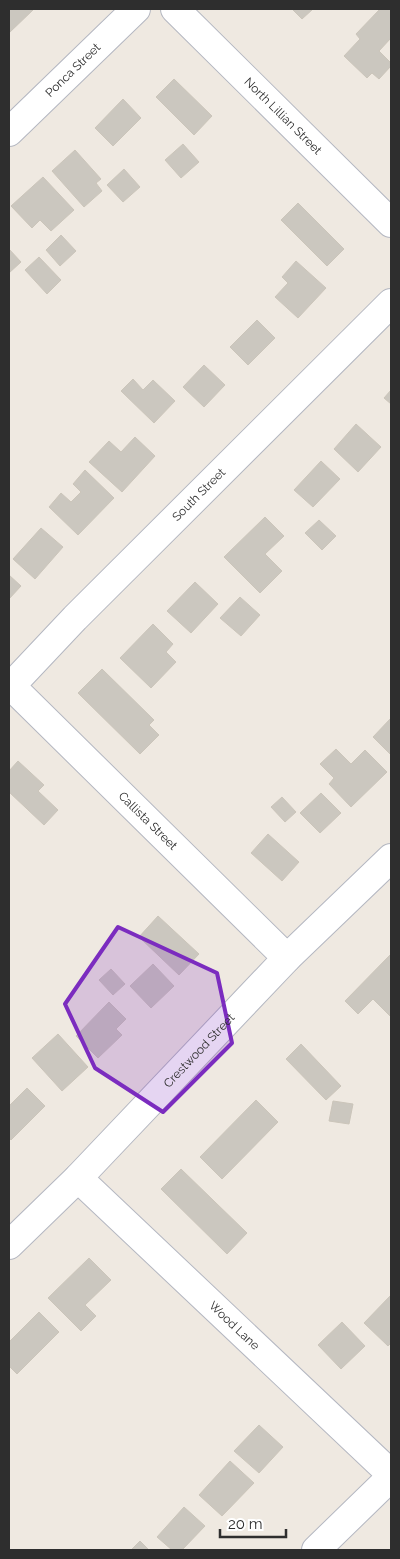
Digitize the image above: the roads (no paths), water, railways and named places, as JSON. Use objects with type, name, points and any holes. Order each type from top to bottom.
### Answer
[{"type":"street","name":"Ponca Street","points":[[9,132],[136,9]]},
{"type":"street","name":"North Lillian Street","points":[[175,9],[391,223]]},
{"type":"street","name":"South Street","points":[[9,686],[391,304]]},
{"type":"street","name":"Callista Street","points":[[9,686],[287,958]]},
{"type":"street","name":"Crestwood Street","points":[[9,1245],[78,1178],[287,958],[391,858]]},
{"type":"street","name":"Wood Lane","points":[[78,1178],[391,1476]]},
{"type":"street","points":[[316,1550],[391,1476]]}]
